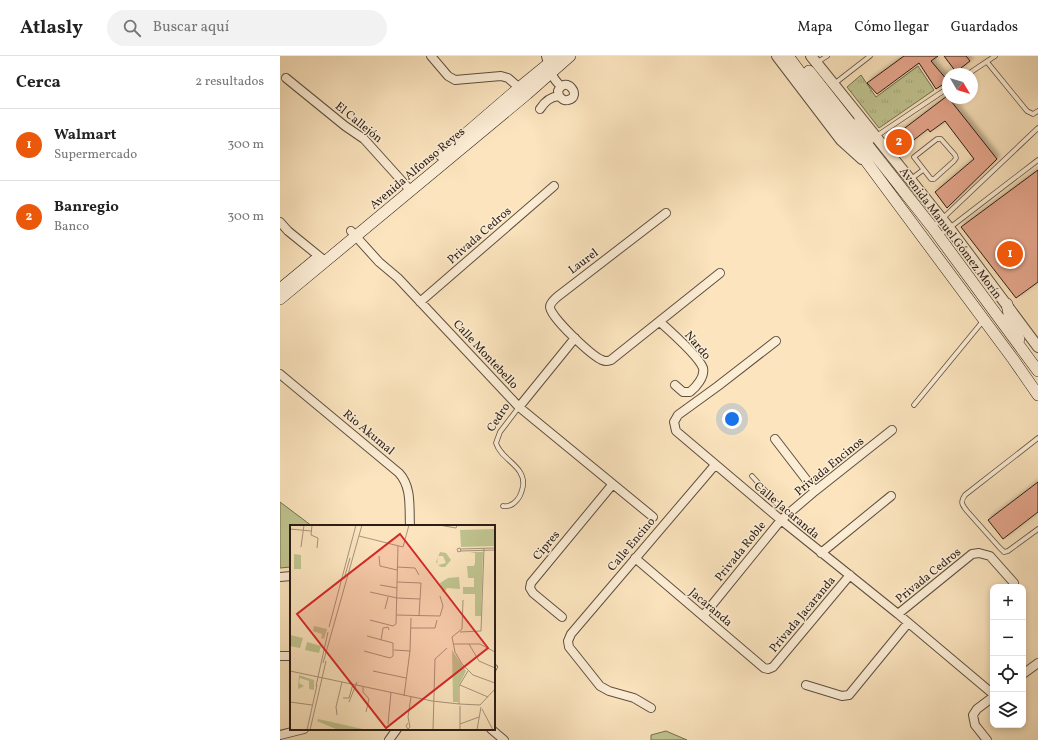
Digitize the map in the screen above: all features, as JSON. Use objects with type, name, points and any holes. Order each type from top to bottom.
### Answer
[{"type":"main road","points":[[788,56],[1038,395]]},
{"type":"main road","name":"Avenida Manuel Gómez Morín","points":[[797,56],[932,227],[1038,371]]},
{"type":"main road","name":"Avenida Alfonso Reyes","points":[[280,289],[322,259],[408,188],[523,90],[548,64],[565,57]]},
{"type":"main road","points":[[860,119],[862,128],[879,154],[883,166]]},
{"type":"main road","name":"Avenida Alfonso Reyes","points":[[280,299],[322,259]]},
{"type":"main road","points":[[1007,304],[1021,348]]},
{"type":"street","points":[[432,56],[448,76],[455,80],[501,76],[508,78],[523,90]]},
{"type":"street","points":[[777,56],[841,140],[865,161]]},
{"type":"street","name":"Avenida Manuel Gómez Morín","points":[[813,60],[950,229],[1038,347]]},
{"type":"street","points":[[548,64],[555,81],[562,86]]},
{"type":"street","name":"El Callejón","points":[[286,78],[345,126],[364,139],[408,188]]},
{"type":"street","points":[[540,109],[546,100],[554,97],[559,96],[562,99],[570,99],[573,96],[573,88],[570,85],[562,86],[558,91],[559,96]]},
{"type":"street","name":"Privada Cedros","points":[[420,302],[554,186]]},
{"type":"street","name":"Laurel","points":[[575,338],[554,317],[551,311],[551,303],[570,286],[666,213]]},
{"type":"street","points":[[280,222],[288,231],[322,259]]},
{"type":"street","name":"Calle Montebello","points":[[353,234],[379,262],[398,278],[519,407],[612,485],[653,517]]},
{"type":"street","points":[[575,338],[600,359],[606,362],[611,360],[720,273]]},
{"type":"street","name":"Nardo","points":[[660,322],[696,358],[703,368],[702,376],[697,386],[690,392],[683,392],[675,385]]},
{"type":"street","name":"Cedro","points":[[519,407],[575,338]]},
{"type":"street","name":"Calle Jacaranda","points":[[776,341],[678,415],[674,422],[676,431],[715,464],[784,518],[821,553],[898,614],[990,693]]},
{"type":"street","name":"Rio Akumal","points":[[280,374],[405,479],[408,487],[410,525]]},
{"type":"street","name":"Privada Encinos","points":[[784,518],[892,430]]},
{"type":"street","points":[[775,439],[816,491]]},
{"type":"street","name":"Calle Encino","points":[[651,708],[634,698],[609,691],[600,686],[573,654],[569,647],[568,641],[571,634],[715,464]]},
{"type":"street","name":"Cipres","points":[[562,618],[533,593],[530,588],[531,583],[612,485]]},
{"type":"street","points":[[821,553],[891,496]]},
{"type":"street","name":"Privada Roble","points":[[703,616],[784,518]]},
{"type":"street","name":"Privada Cedros","points":[[898,614],[972,554],[979,553],[990,556],[1014,583]]},
{"type":"street","name":"Jacaranda","points":[[635,558],[764,668],[768,669],[773,667]]},
{"type":"street","points":[[280,577],[290,576]]},
{"type":"street","name":"Privada Jacaranda","points":[[773,667],[850,576]]},
{"type":"street","points":[[806,685],[842,696],[849,695],[908,623]]},
{"type":"street","points":[[1026,672],[1038,663]]},
{"type":"street","points":[[987,740],[975,725],[973,715],[977,709],[990,698]]},
{"type":"street","points":[[280,735],[300,730]]},
{"type":"street","points":[[390,740],[397,730]]},
{"type":"street","points":[[492,730],[504,740]]},
{"type":"lane","points":[[813,60],[826,56]]},
{"type":"lane","points":[[833,85],[870,56]]},
{"type":"lane","points":[[978,68],[995,56]]},
{"type":"lane","points":[[987,62],[1026,111],[1033,114],[1038,111]]},
{"type":"lane","points":[[875,137],[942,92]]},
{"type":"lane","points":[[932,227],[1038,128]]},
{"type":"lane","points":[[937,139],[940,139],[955,155],[955,160],[933,179],[929,178],[923,170],[914,156],[937,139]]},
{"type":"lane","points":[[939,237],[1038,160]]},
{"type":"lane","points":[[910,180],[923,170]]},
{"type":"lane","points":[[914,405],[983,320]]},
{"type":"lane","name":"Cedro","points":[[503,506],[511,505],[516,501],[520,496],[524,484],[520,472],[516,466],[500,453],[496,443],[500,432],[519,407]]},
{"type":"lane","points":[[1038,438],[965,495],[962,501],[962,504],[1004,552],[1008,551],[1038,529]]},
{"type":"lane","points":[[752,476],[784,518]]},
{"type":"green space","points":[[918,66],[934,90],[879,128],[847,87],[861,75],[876,97]]},
{"type":"green space","points":[[280,502],[311,525],[290,525],[290,567],[280,568]]},
{"type":"green space","points":[[666,731],[687,740],[651,740],[651,735]]},
{"type":"building","points":[[904,56],[938,56],[931,61],[942,74],[942,85],[936,89],[919,63],[877,94],[867,83]]},
{"type":"building","points":[[944,56],[966,56],[970,61],[961,68],[953,68]]},
{"type":"building","points":[[942,100],[942,104],[953,104],[997,159],[947,208],[935,192],[974,159],[945,121],[930,132],[928,129],[902,149],[893,137]]},
{"type":"building","points":[[1038,170],[1038,282],[1016,298],[961,227]]},
{"type":"building","points":[[1038,482],[1038,512],[1003,539],[988,520]]},
{"type":"place","name":"Banregio","points":[[899,142]]},
{"type":"place","name":"Walmart","points":[[1010,254]]}]
